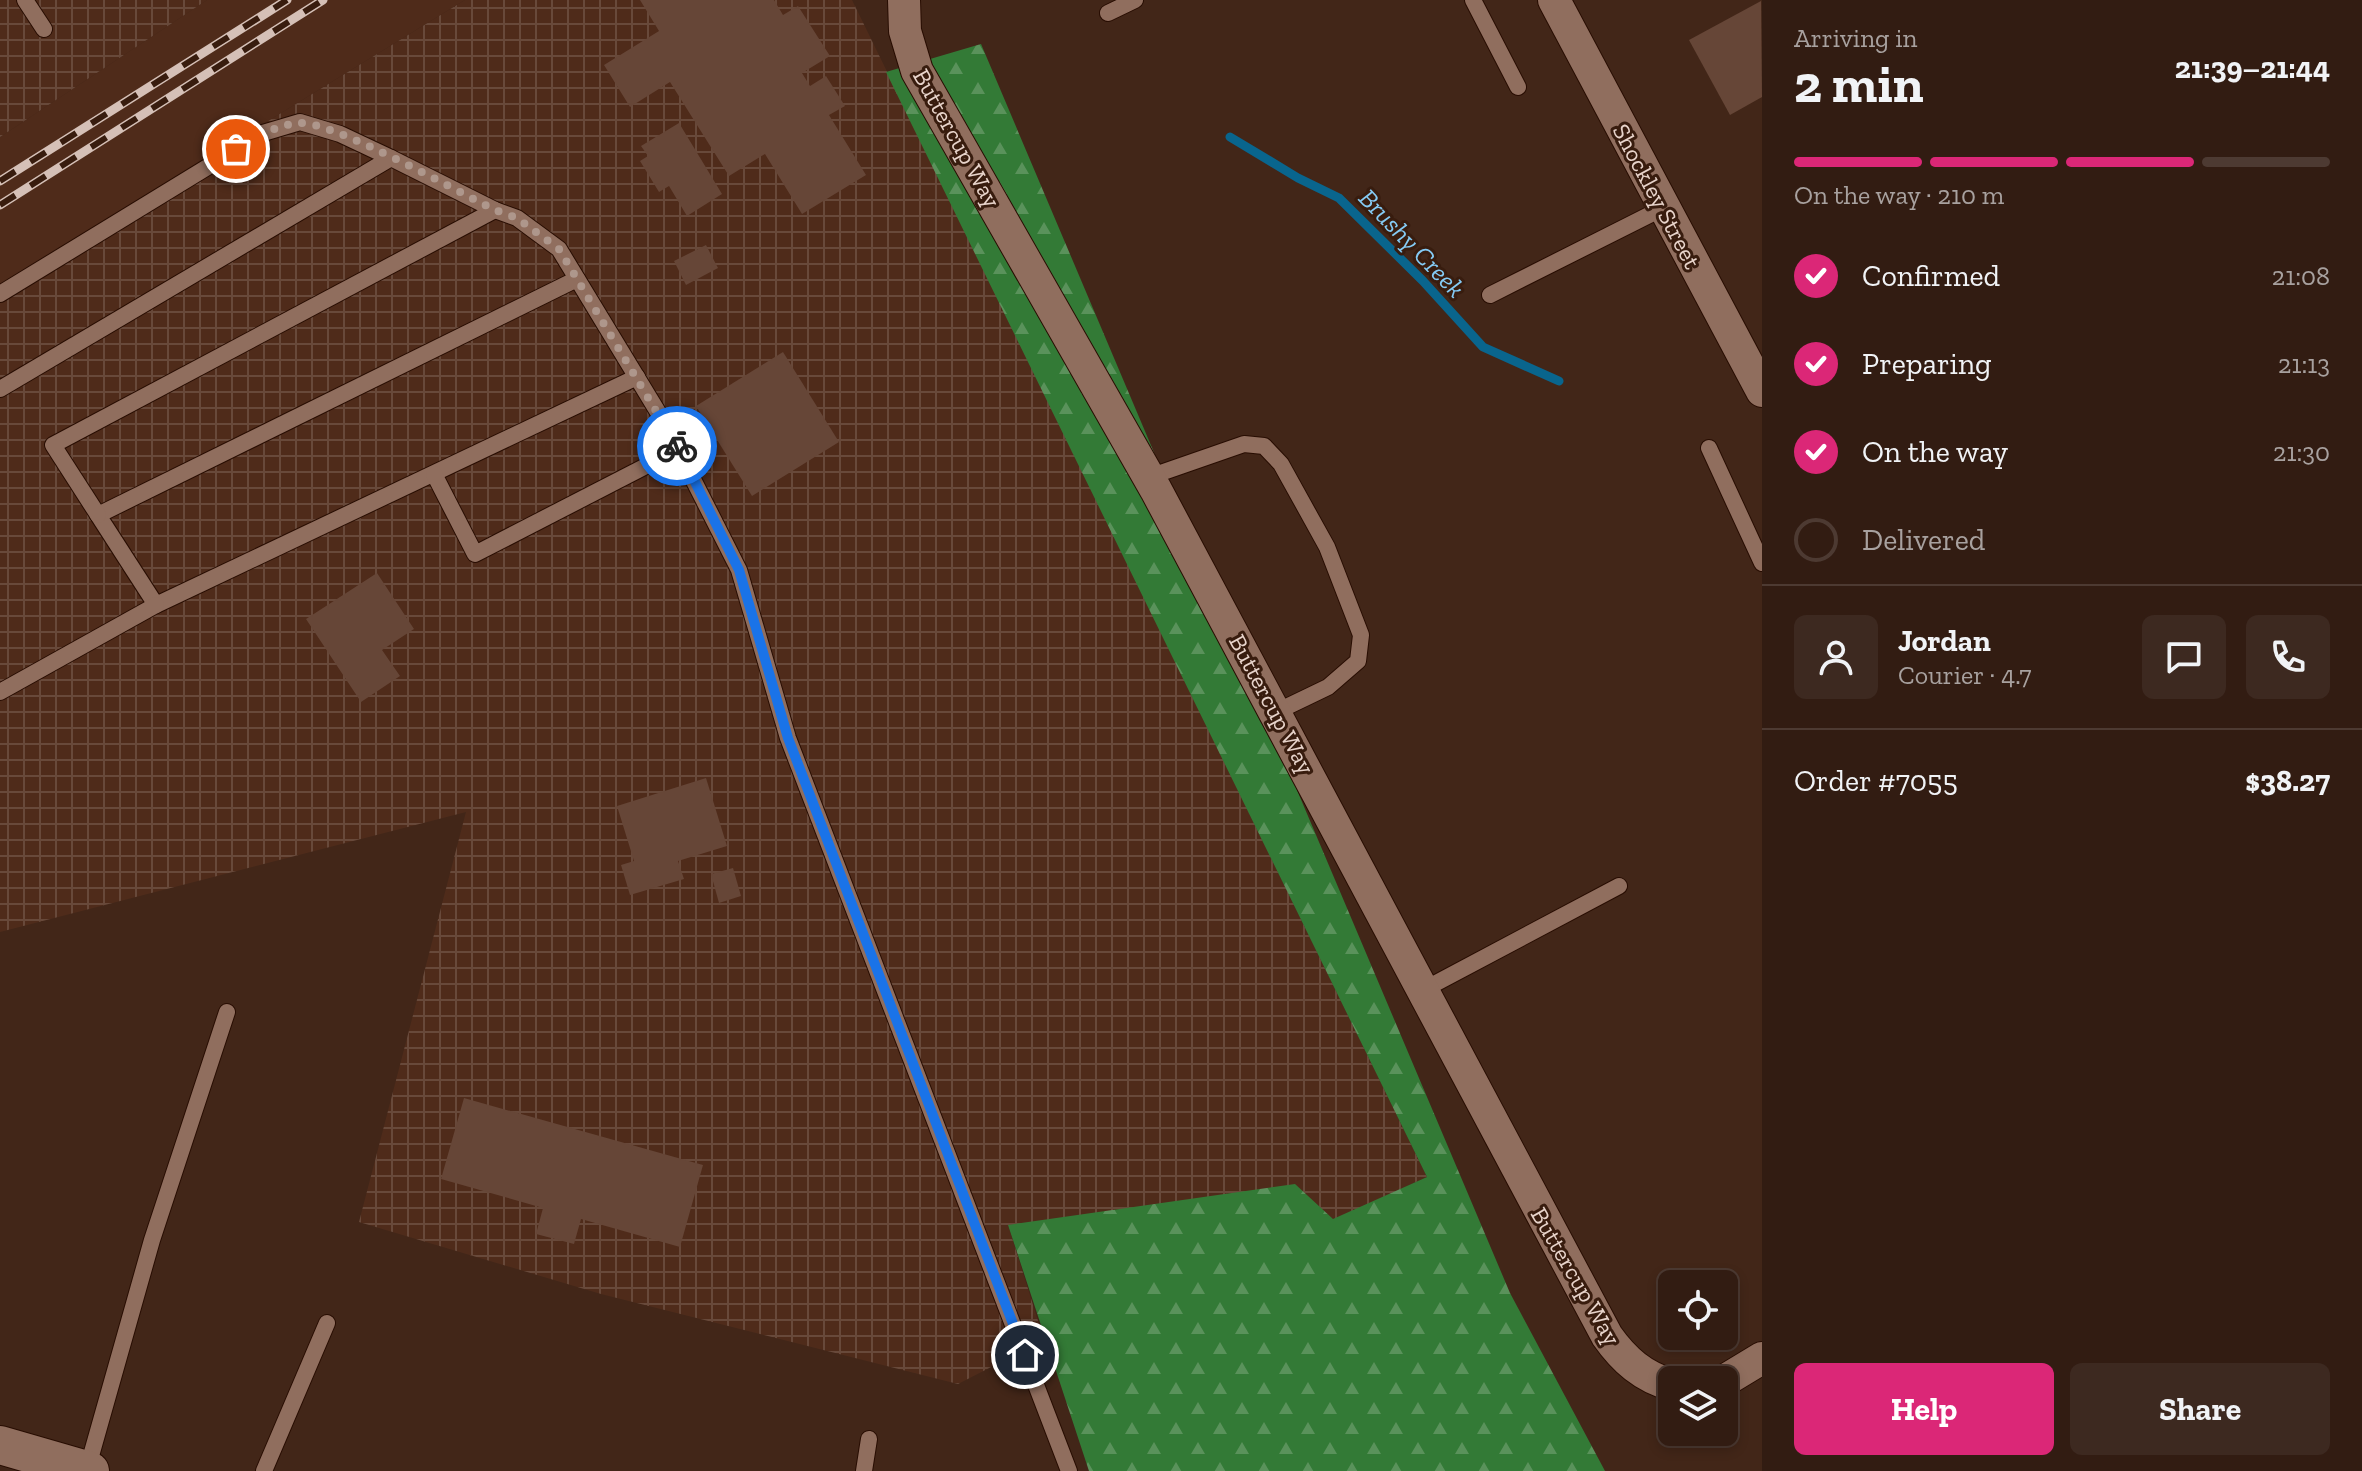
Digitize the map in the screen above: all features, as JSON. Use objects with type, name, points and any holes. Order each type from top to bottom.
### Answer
[{"type":"street","name":"Buttercup Way","points":[[904,0],[905,31],[917,71],[1149,477],[1534,1203],[1607,1336],[1619,1353],[1639,1371],[1658,1379]]},
{"type":"street","name":"Shockley Street","points":[[1554,0],[1762,391]]},
{"type":"street","points":[[1738,1373],[1762,1358]]},
{"type":"street","points":[[3,1453],[89,1470]]},
{"type":"lane","points":[[25,0],[44,29]]},
{"type":"lane","points":[[1108,13],[1135,0]]},
{"type":"lane","points":[[1473,0],[1518,87]]},
{"type":"lane","points":[[0,294],[263,133],[300,122],[340,134],[517,218],[559,249],[679,449],[739,570],[788,738],[1069,1471]]},
{"type":"lane","points":[[0,389],[391,158]]},
{"type":"lane","points":[[1490,295],[1663,208]]},
{"type":"lane","points":[[156,605],[53,445],[495,210]]},
{"type":"lane","points":[[98,515],[577,279]]},
{"type":"lane","points":[[0,692],[156,605],[637,377]]},
{"type":"lane","points":[[1149,477],[1244,444],[1264,446],[1281,464],[1327,547],[1361,635],[1358,661],[1328,687],[1276,712]]},
{"type":"lane","points":[[1709,448],[1762,563]]},
{"type":"lane","points":[[434,474],[475,554],[679,449]]},
{"type":"lane","points":[[1423,990],[1619,886]]},
{"type":"lane","points":[[89,1470],[152,1240],[227,1012]]},
{"type":"lane","points":[[264,1471],[327,1323]]},
{"type":"lane","points":[[864,1471],[869,1439]]},
{"type":"shaded area","points":[[0,0],[207,0],[0,137]]},
{"type":"shaded area","points":[[207,0],[465,0],[0,286],[0,137]]},
{"type":"shaded area","points":[[465,0],[852,0],[1427,1177],[1333,1220],[1008,1225],[1044,1340],[958,1384],[601,1294],[359,1222],[466,812],[0,932],[0,286]]},
{"type":"green space","points":[[981,44],[1510,1293],[1605,1471],[1089,1471],[1008,1225],[1295,1184],[1333,1219],[1427,1177],[886,72]]},
{"type":"building","points":[[640,0],[774,0],[783,15],[798,6],[830,56],[802,73],[810,86],[826,76],[845,106],[829,115],[866,175],[802,214],[765,154],[729,176],[670,82],[630,107],[604,65],[659,31]]},
{"type":"building","points":[[1761,1],[1762,97],[1730,115],[1689,40]]},
{"type":"building","points":[[679,123],[722,194],[687,216],[669,186],[659,192],[640,161],[648,156],[641,146]]},
{"type":"building","points":[[706,245],[718,268],[686,285],[674,261]]},
{"type":"building","points":[[783,352],[839,442],[752,496],[696,406]]},
{"type":"building","points":[[377,573],[414,629],[382,650],[400,676],[361,702],[306,619]]},
{"type":"building","points":[[706,778],[727,846],[678,861],[684,879],[630,895],[621,865],[634,861],[617,806]]},
{"type":"building","points":[[733,868],[741,896],[719,903],[711,874]]},
{"type":"building","points":[[464,1098],[703,1165],[680,1247],[581,1219],[574,1244],[536,1234],[543,1208],[441,1179]]},
{"type":"waterway","name":"Brushy Creek","points":[[1230,137],[1298,178],[1339,198],[1423,281],[1483,347],[1559,381]]},
{"type":"railway","points":[[0,181],[287,0]]},
{"type":"railway","points":[[0,205],[323,0]]},
{"type":"way so far","points":[[236,149],[263,133],[300,122],[340,134],[517,218],[559,249],[677,446]]},
{"type":"route","points":[[677,446],[739,570],[788,738],[1025,1355]]}]
